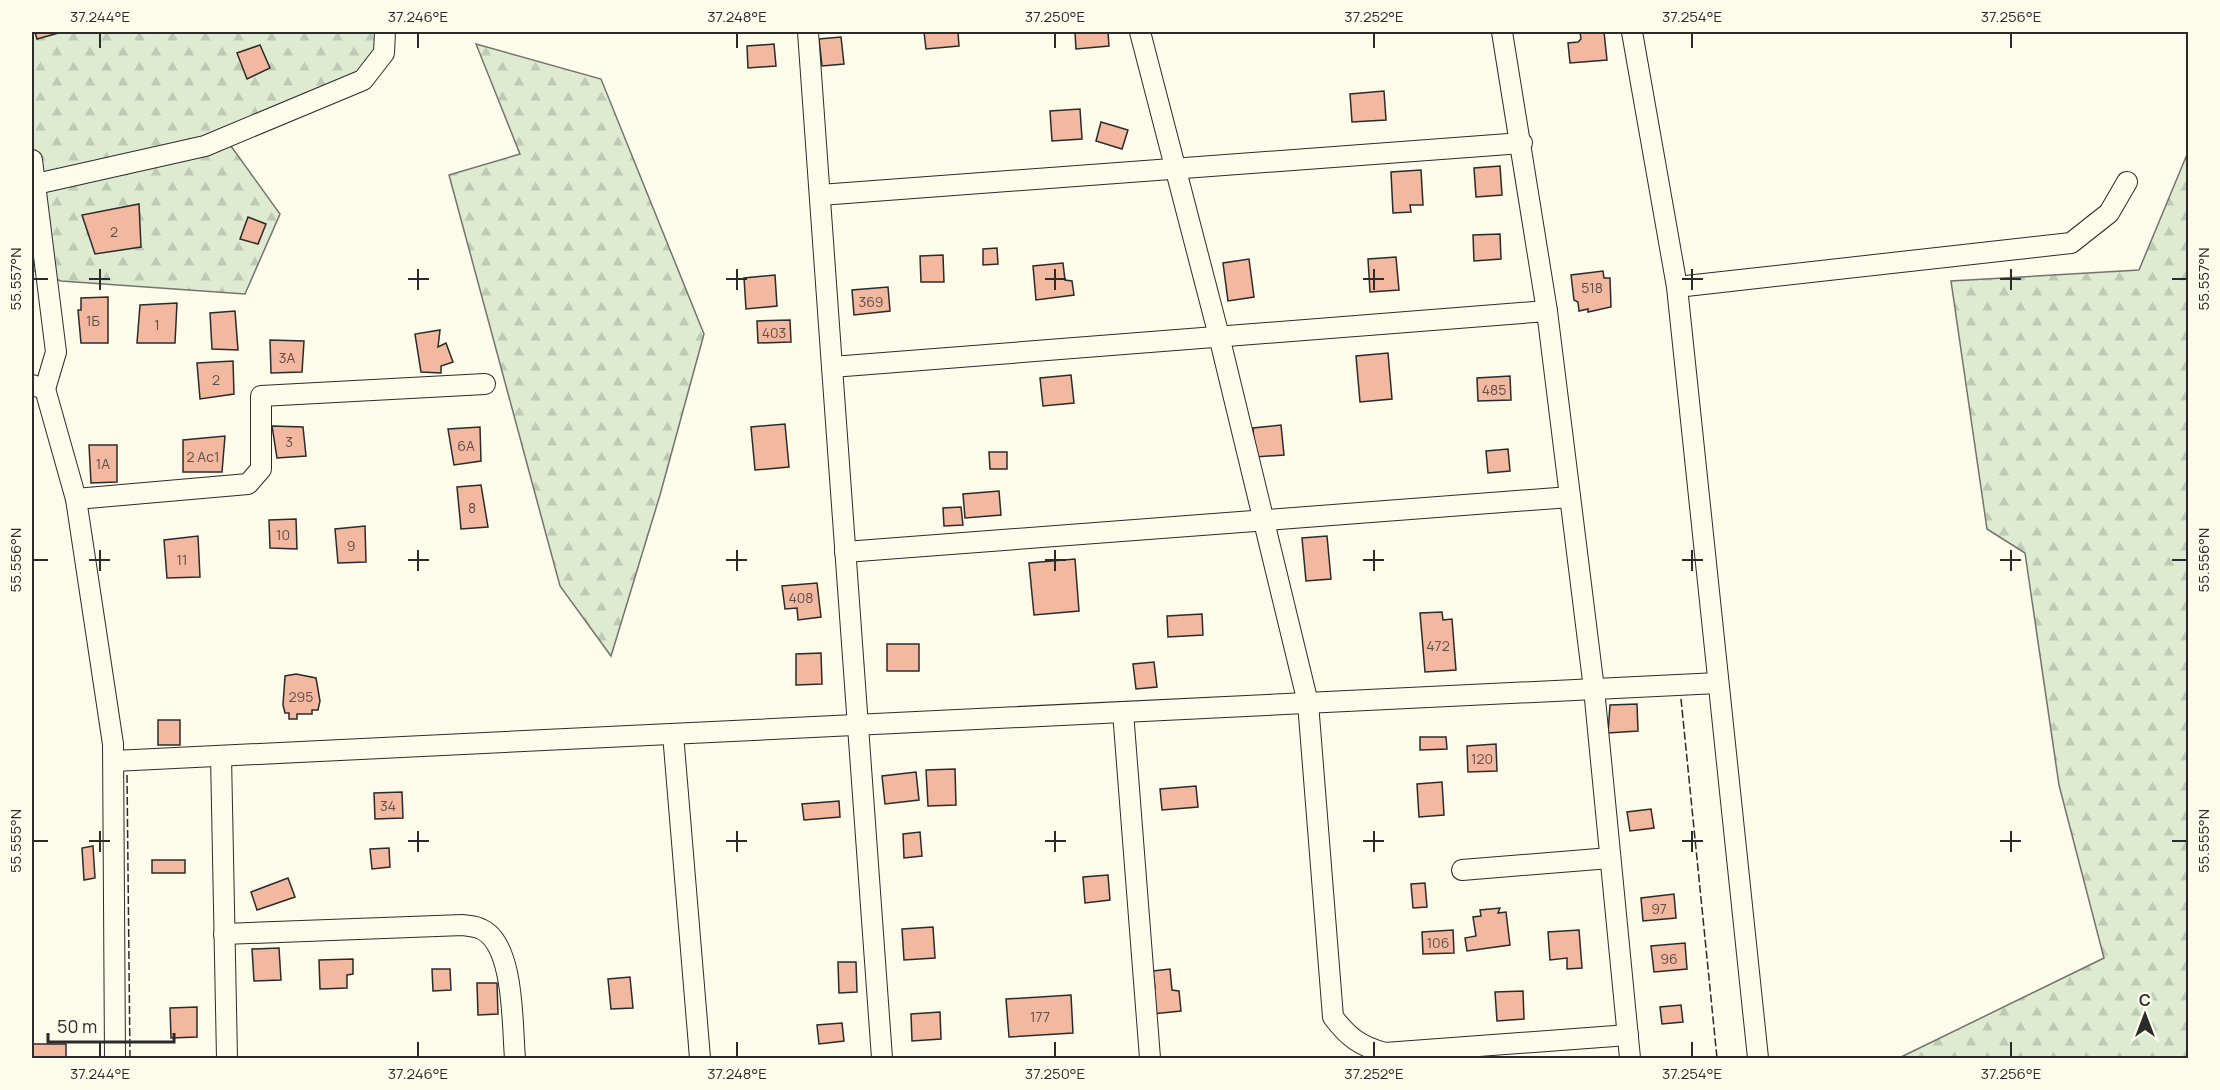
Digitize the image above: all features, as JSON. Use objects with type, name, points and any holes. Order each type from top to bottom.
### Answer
[{"type":"street","points":[[36,184],[205,146],[363,80],[384,53],[385,32]]},
{"type":"street","points":[[808,32],[856,725],[882,1059]]},
{"type":"street","points":[[1140,32],[1219,336],[1308,703],[1333,1017],[1347,1036],[1362,1047],[1385,1053],[1628,1035]]},
{"type":"street","points":[[1502,32],[1522,143],[1547,310],[1594,689],[1630,1059]]},
{"type":"street","points":[[1632,32],[1677,287],[1758,1059]]},
{"type":"street","points":[[820,195],[1522,143]]},
{"type":"street","points":[[32,160],[56,352],[38,387],[76,499],[113,744],[115,1059]]},
{"type":"street","points":[[1677,287],[2071,243],[2109,213],[2127,182]]},
{"type":"street","points":[[832,367],[1547,310]]},
{"type":"street","points":[[76,499],[248,484],[261,469],[261,396],[485,384]]},
{"type":"street","points":[[845,552],[1570,497]]},
{"type":"street","points":[[114,761],[1718,683]]},
{"type":"street","points":[[1123,712],[1150,1059]]},
{"type":"street","points":[[673,734],[700,1059]]},
{"type":"street","points":[[221,756],[227,1059]]},
{"type":"street","points":[[1462,870],[1610,858]]},
{"type":"street","points":[[224,934],[463,925],[481,929],[497,943],[506,965],[515,1059]]},
{"type":"green space","points":[[32,32],[384,32],[386,37],[357,76],[223,135],[280,214],[245,294],[61,281],[32,270]]},
{"type":"green space","points":[[476,44],[601,79],[704,334],[660,495],[611,656],[560,586],[449,175],[520,154]]},
{"type":"green space","points":[[2188,152],[2188,1058],[1899,1058],[2104,958],[2059,785],[2025,553],[1987,529],[1951,281],[2139,270]]},
{"type":"building","points":[[35,32],[62,32],[37,39]]},
{"type":"building","points":[[924,32],[958,32],[959,46],[926,49]]},
{"type":"building","points":[[1075,32],[1108,32],[1109,46],[1076,49]]},
{"type":"building","points":[[1580,32],[1604,32],[1607,60],[1570,63],[1568,43],[1578,42],[1581,39]]},
{"type":"building","points":[[841,37],[844,64],[822,66],[819,39]]},
{"type":"building","points":[[774,44],[776,66],[748,68],[747,46]]},
{"type":"building","points":[[260,45],[270,68],[247,79],[237,53]]},
{"type":"building","points":[[1384,91],[1386,120],[1352,122],[1350,94]]},
{"type":"building","points":[[1080,109],[1082,139],[1052,141],[1050,111]]},
{"type":"building","points":[[1101,122],[1128,130],[1122,149],[1096,141]]},
{"type":"building","points":[[1500,166],[1502,195],[1476,197],[1474,168]]},
{"type":"building","points":[[1421,170],[1423,205],[1410,205],[1411,212],[1393,213],[1391,172]]},
{"type":"building","points":[[139,204],[141,247],[95,254],[82,215]]},
{"type":"building","points":[[248,217],[266,224],[258,244],[240,239]]},
{"type":"building","points":[[1500,234],[1501,259],[1474,261],[1473,235]]},
{"type":"building","points":[[997,248],[998,264],[983,265],[983,249]]},
{"type":"building","points":[[943,255],[944,282],[921,282],[920,256]]},
{"type":"building","points":[[1396,257],[1399,290],[1370,292],[1368,259]]},
{"type":"building","points":[[1249,259],[1254,297],[1228,301],[1223,263]]},
{"type":"building","points":[[1063,263],[1065,280],[1072,281],[1074,295],[1036,300],[1033,266]]},
{"type":"building","points":[[1603,271],[1604,278],[1610,278],[1611,307],[1588,312],[1588,309],[1579,311],[1578,302],[1574,300],[1571,275]]},
{"type":"building","points":[[775,275],[777,306],[746,309],[744,278]]},
{"type":"building","points":[[888,287],[890,311],[854,315],[852,290]]},
{"type":"building","points":[[108,297],[108,343],[81,343],[78,310],[81,310],[81,298]]},
{"type":"building","points":[[177,303],[175,343],[137,343],[140,305]]},
{"type":"building","points":[[235,311],[238,350],[212,349],[210,313]]},
{"type":"building","points":[[790,320],[791,342],[758,343],[757,321]]},
{"type":"building","points":[[440,330],[438,347],[446,343],[453,362],[441,366],[441,373],[421,372],[415,334]]},
{"type":"building","points":[[270,340],[304,341],[302,372],[271,373]]},
{"type":"building","points":[[1388,353],[1392,399],[1360,402],[1356,356]]},
{"type":"building","points":[[233,361],[234,394],[200,399],[197,363]]},
{"type":"building","points":[[1071,375],[1074,403],[1043,406],[1040,378]]},
{"type":"building","points":[[1510,376],[1511,400],[1478,401],[1477,378]]},
{"type":"building","points":[[785,424],[789,467],[755,470],[751,427]]},
{"type":"building","points":[[1281,425],[1284,455],[1255,457],[1253,428]]},
{"type":"building","points":[[272,426],[303,427],[306,456],[277,458]]},
{"type":"building","points":[[480,427],[481,461],[454,465],[448,429]]},
{"type":"building","points":[[225,436],[222,472],[183,472],[183,440]]},
{"type":"building","points":[[89,445],[117,445],[117,482],[91,483]]},
{"type":"building","points":[[1508,449],[1510,471],[1488,473],[1486,451]]},
{"type":"building","points":[[989,452],[1007,452],[1007,469],[990,469]]},
{"type":"building","points":[[481,485],[488,527],[461,529],[457,487]]},
{"type":"building","points":[[999,491],[1001,515],[965,518],[963,494]]},
{"type":"building","points":[[961,507],[963,525],[944,526],[943,508]]},
{"type":"building","points":[[296,519],[297,549],[270,548],[269,520]]},
{"type":"building","points":[[365,526],[366,562],[338,563],[335,529]]},
{"type":"building","points":[[198,536],[200,577],[167,578],[164,540]]},
{"type":"building","points":[[1327,536],[1331,579],[1306,581],[1302,538]]},
{"type":"building","points":[[1075,559],[1079,611],[1034,615],[1029,563]]},
{"type":"building","points":[[817,583],[821,617],[798,620],[797,608],[785,609],[782,586]]},
{"type":"building","points":[[1442,612],[1443,620],[1452,619],[1456,670],[1425,672],[1420,613]]},
{"type":"building","points":[[1202,614],[1203,635],[1168,637],[1167,616]]},
{"type":"building","points":[[887,644],[919,644],[919,671],[887,671]]},
{"type":"building","points":[[821,653],[822,684],[796,685],[796,654]]},
{"type":"building","points":[[1154,662],[1157,687],[1136,689],[1133,664]]},
{"type":"building","points":[[296,674],[316,678],[320,701],[318,710],[312,710],[312,714],[297,714],[297,719],[289,719],[289,713],[285,713],[283,705],[285,676]]},
{"type":"building","points":[[1637,704],[1638,731],[1608,733],[1610,705]]},
{"type":"building","points":[[158,720],[180,720],[180,745],[158,745]]},
{"type":"building","points":[[1420,737],[1446,737],[1447,749],[1420,750]]},
{"type":"building","points":[[1496,744],[1497,771],[1468,772],[1467,746]]},
{"type":"building","points":[[955,769],[956,805],[928,806],[926,770]]},
{"type":"building","points":[[916,772],[919,800],[885,804],[882,776]]},
{"type":"building","points":[[1442,782],[1444,815],[1419,817],[1417,784]]},
{"type":"building","points":[[1196,786],[1198,807],[1162,810],[1160,789]]},
{"type":"building","points":[[402,792],[403,818],[375,819],[374,793]]},
{"type":"building","points":[[839,801],[840,817],[804,820],[802,804]]},
{"type":"building","points":[[1651,809],[1654,828],[1630,831],[1627,812]]},
{"type":"building","points":[[920,832],[922,856],[904,858],[903,834]]},
{"type":"building","points":[[93,846],[95,878],[84,880],[82,848]]},
{"type":"building","points":[[389,848],[390,867],[372,869],[370,849]]},
{"type":"building","points":[[152,860],[185,860],[185,873],[152,873]]},
{"type":"building","points":[[1108,875],[1110,900],[1085,903],[1083,877]]},
{"type":"building","points":[[288,878],[295,897],[257,910],[251,892]]},
{"type":"building","points":[[1425,883],[1427,907],[1413,908],[1411,884]]},
{"type":"building","points":[[1674,894],[1676,918],[1643,921],[1641,898]]},
{"type":"building","points":[[1500,908],[1498,913],[1506,912],[1510,945],[1467,951],[1465,938],[1476,936],[1473,917],[1481,916],[1480,910]]},
{"type":"building","points":[[933,927],[935,958],[904,960],[902,929]]},
{"type":"building","points":[[1453,930],[1454,953],[1423,954],[1422,932]]},
{"type":"building","points":[[1579,930],[1582,968],[1567,969],[1567,958],[1550,960],[1548,932]]},
{"type":"building","points":[[1685,943],[1687,969],[1654,972],[1651,946]]},
{"type":"building","points":[[279,948],[281,980],[254,981],[252,949]]},
{"type":"building","points":[[353,959],[353,974],[347,975],[347,988],[320,989],[319,960]]},
{"type":"building","points":[[838,962],[856,962],[857,992],[839,993]]},
{"type":"building","points":[[432,969],[450,969],[451,990],[433,991]]},
{"type":"building","points":[[1170,969],[1172,990],[1179,991],[1181,1011],[1152,1014],[1150,988],[1155,988],[1153,971]]},
{"type":"building","points":[[630,977],[633,1008],[611,1009],[608,979]]},
{"type":"building","points":[[477,983],[497,983],[498,1014],[478,1015]]},
{"type":"building","points":[[1523,991],[1524,1019],[1497,1021],[1495,992]]},
{"type":"building","points":[[1071,995],[1073,1033],[1009,1037],[1006,999]]},
{"type":"building","points":[[1681,1005],[1683,1022],[1662,1024],[1660,1007]]},
{"type":"building","points":[[197,1007],[197,1037],[171,1038],[170,1008]]},
{"type":"building","points":[[940,1012],[941,1039],[912,1041],[911,1014]]},
{"type":"building","points":[[842,1023],[844,1041],[819,1044],[817,1025]]},
{"type":"building","points":[[32,1044],[66,1044],[66,1058],[32,1058]]},
{"type":"fence","points":[[1681,699],[1717,1058]]},
{"type":"fence","points":[[127,775],[130,1058]]}]
